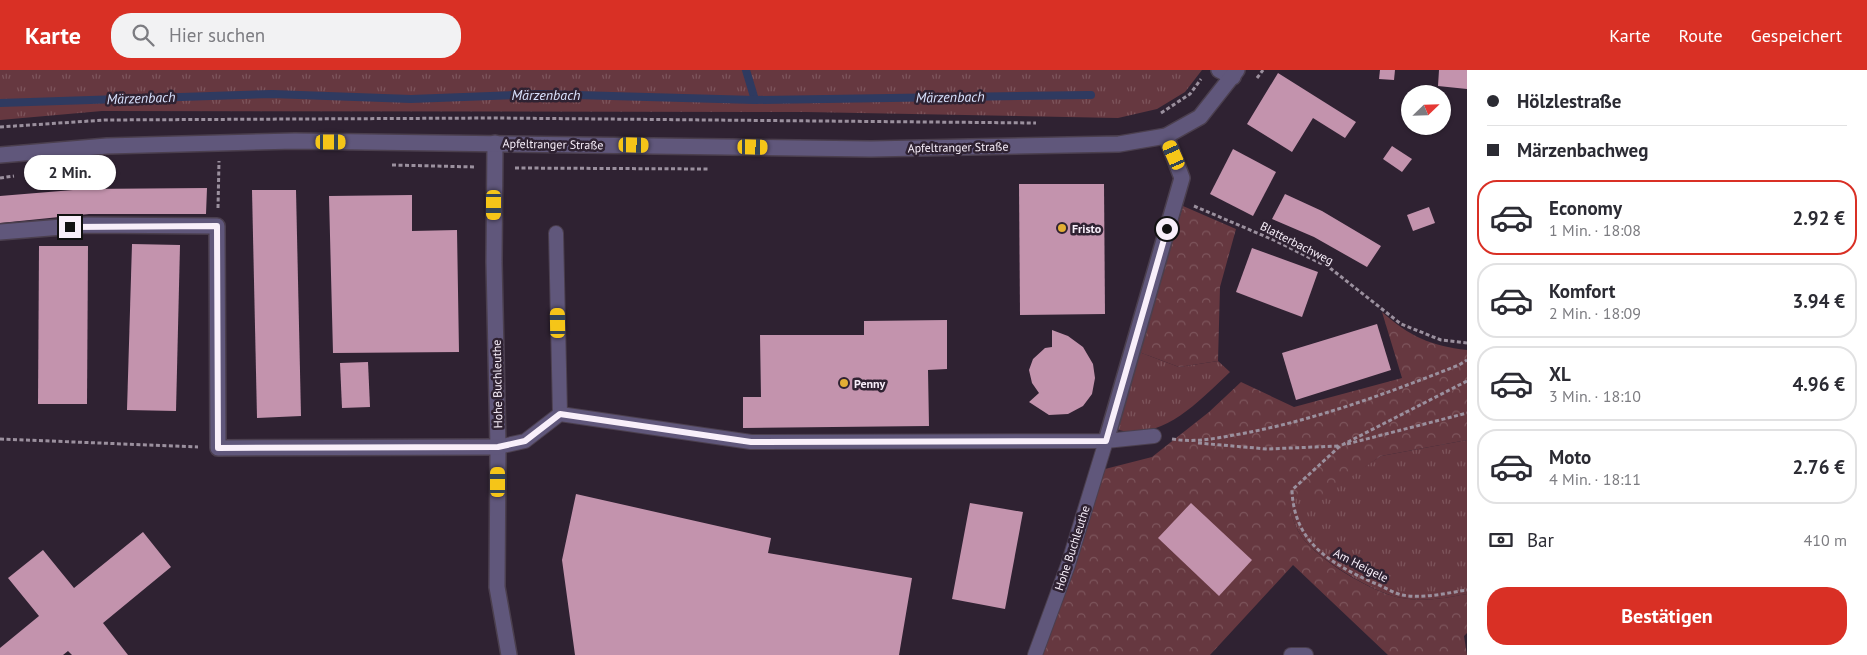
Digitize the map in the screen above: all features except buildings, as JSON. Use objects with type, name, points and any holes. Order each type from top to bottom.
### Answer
[{"type":"street","points":[[1219,70],[1235,74]]},
{"type":"street","name":"Apfeltranger Straße","points":[[0,156],[107,146],[294,142],[871,149],[1119,144],[1166,136],[1200,117],[1235,74]]},
{"type":"street","points":[[1106,441],[1182,178],[1166,136]]},
{"type":"street","name":"Hohe Buchleuthe","points":[[495,143],[494,262],[498,447],[497,587],[509,655]]},
{"type":"street","points":[[0,232],[87,225],[217,226],[218,448],[498,447]]},
{"type":"lane","points":[[556,233],[560,414]]},
{"type":"lane","points":[[498,447],[525,441],[560,414],[751,442],[1106,441],[1154,436]]},
{"type":"lane","name":"Hohe Buchleuthe","points":[[1035,655],[1068,565],[1106,441]]},
{"type":"lane","points":[[1291,655],[1306,655]]},
{"type":"path","points":[[1160,114],[1190,94],[1201,78]]},
{"type":"path","points":[[0,127],[105,120],[495,118],[1040,123]]},
{"type":"path","points":[[217,226],[219,160]]},
{"type":"path","name":"Blatterbachweg","points":[[1182,178],[1194,206],[1276,241],[1330,268],[1401,324],[1441,340],[1467,343]]},
{"type":"path","points":[[1467,360],[1373,398],[1269,428],[1192,442],[1267,449],[1340,446],[1467,414]]},
{"type":"path","points":[[1340,446],[1467,382]]},
{"type":"path","points":[[0,439],[218,448]]},
{"type":"path","name":"Am Heigele","points":[[1340,446],[1292,490],[1292,509],[1307,540],[1330,560],[1402,595],[1430,595],[1467,590]]},
{"type":"green space","points":[[0,70],[1202,70],[1185,92],[1157,109],[1118,118],[806,112],[102,111],[0,120]]},
{"type":"green space","points":[[1183,206],[1236,229],[1220,287],[1218,361],[1179,367],[1139,352]]},
{"type":"green space","points":[[1382,312],[1411,334],[1431,343],[1467,350],[1467,440],[1381,456],[1323,496],[1290,496],[1292,514],[1299,532],[1314,550],[1337,568],[1378,591],[1402,598],[1418,600],[1467,594],[1467,633],[1464,636],[1467,655],[1388,655],[1293,565],[1210,655],[1041,655],[1105,469],[1152,457],[1209,412],[1241,382],[1294,407],[1402,378]]},
{"type":"green space","points":[[1139,352],[1179,367],[1218,361],[1230,372],[1193,406],[1164,425],[1132,432],[1115,429]]},
{"type":"green space","points":[[1467,440],[1467,594],[1426,600],[1391,595],[1365,584],[1325,559],[1306,542],[1299,532],[1291,514],[1289,496],[1361,469],[1381,456]]},
{"type":"waterway","points":[[746,70],[755,100]]},
{"type":"waterway","name":"Märzenbach","points":[[0,103],[272,94],[411,99],[540,94],[755,100],[1091,95]]},
{"type":"place","name":"Fristo","points":[[1062,228]]},
{"type":"place","name":"Penny","points":[[844,383]]},
{"type":"route","points":[[70,227],[87,225],[217,226],[218,448],[498,447],[525,441],[560,414],[751,442],[1106,441],[1167,229]]}]
